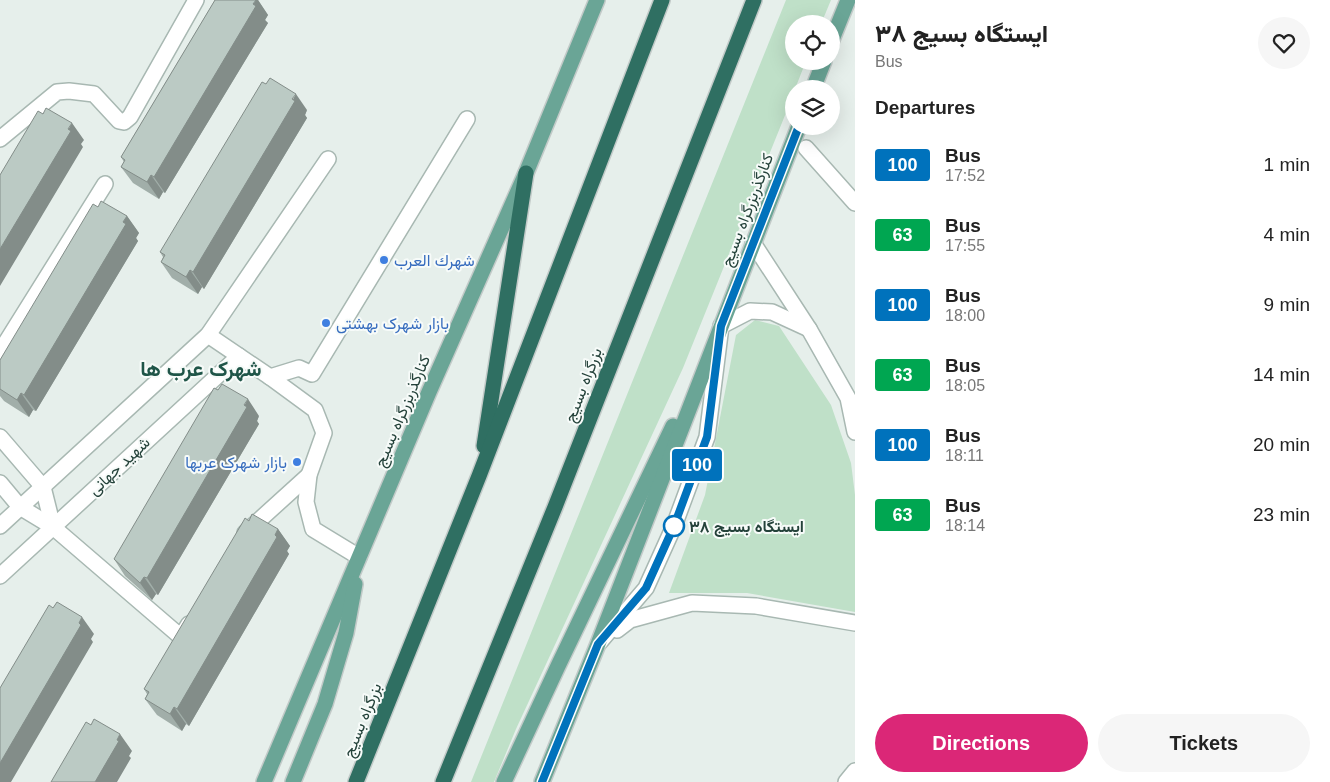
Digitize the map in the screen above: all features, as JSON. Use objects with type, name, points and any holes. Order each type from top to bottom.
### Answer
[{"type":"highway","name":"بزرگراه بسیج","points":[[356,782],[479,476],[662,0]]},
{"type":"highway","name":"بزرگراه بسیج","points":[[443,782],[554,507],[754,0]]},
{"type":"highway","points":[[479,476],[526,173]]},
{"type":"main road","name":"کنارگذربزرگراه بسیج","points":[[264,782],[428,392],[526,173],[596,0]]},
{"type":"main road","points":[[840,20],[848,0]]},
{"type":"main road","name":"کنارگذربزرگراه بسیج","points":[[542,782],[598,644],[795,135]]},
{"type":"main road","points":[[504,782],[721,326]]},
{"type":"main road","points":[[293,782],[325,704],[346,633],[359,558]]},
{"type":"street","points":[[0,139],[57,92],[69,91],[94,94],[119,121],[124,122],[130,117],[196,0]]},
{"type":"street","points":[[270,376],[299,368],[312,374],[467,119]]},
{"type":"street","points":[[806,148],[855,203]]},
{"type":"street","points":[[0,526],[208,335],[328,159]]},
{"type":"street","points":[[0,352],[105,184]]},
{"type":"street","points":[[753,243],[809,329],[848,398],[855,432]]},
{"type":"street","points":[[598,644],[646,588],[674,526],[707,437],[721,326],[750,311],[772,312],[809,329]]},
{"type":"street","points":[[208,335],[270,376],[315,410],[324,433],[309,475],[306,502],[313,529],[359,558]]},
{"type":"street","name":"شهید جهانی","points":[[0,576],[239,356]]},
{"type":"street","points":[[0,437],[42,487],[53,527]]},
{"type":"street","points":[[235,546],[240,538],[309,475]]},
{"type":"street","points":[[0,483],[20,507],[53,527],[181,637],[196,612]]},
{"type":"street","points":[[598,644],[630,620],[692,603],[756,606],[855,624]]},
{"type":"street","points":[[846,782],[855,771]]},
{"type":"green space","points":[[786,0],[831,0],[825,15],[785,15],[785,70],[802,70],[799,80],[785,80],[785,115],[683,368],[516,729],[494,782],[471,782]]},
{"type":"green space","points":[[755,320],[779,326],[831,405],[851,463],[855,495],[855,612],[747,593],[669,593],[705,495],[736,335]]},
{"type":"building","points":[[215,0],[256,0],[253,4],[256,6],[154,177],[151,175],[147,182],[121,167],[125,160],[121,157]]},
{"type":"building","points":[[270,78],[296,94],[292,99],[295,101],[193,272],[190,270],[186,277],[161,262],[165,255],[160,252],[262,82],[266,84]]},
{"type":"building","points":[[46,108],[72,123],[68,129],[71,131],[0,249],[0,175],[38,111],[43,114]]},
{"type":"building","points":[[101,201],[127,216],[123,222],[126,224],[24,395],[21,393],[17,400],[0,389],[0,360],[93,204],[98,207]]},
{"type":"building","points":[[222,384],[248,399],[244,405],[247,407],[147,578],[144,577],[140,583],[114,559],[214,388],[218,390]]},
{"type":"building","points":[[252,514],[278,529],[275,535],[277,537],[177,709],[174,707],[170,714],[145,699],[149,692],[144,689],[245,518],[249,521]]},
{"type":"building","points":[[57,602],[82,617],[79,623],[81,625],[0,763],[0,688],[49,605],[53,608]]},
{"type":"building","points":[[94,719],[120,734],[117,740],[119,741],[95,782],[51,782],[86,722],[91,725]]},
{"type":"bus line","name":"100","points":[[542,782],[598,644],[646,588],[674,526],[707,437],[721,326],[795,135]]},
{"type":"place","name":"شهرك العرب","points":[[384,260]]},
{"type":"place","name":"بازار شهرک بهشتی","points":[[326,323]]},
{"type":"place","name":"بازار شهرک عربها","points":[[297,462]]},
{"type":"place","name":"ایستگاه بسیج ۳۸","points":[[674,526]]},
{"type":"district","name":"شهرک عرب ها","points":[[201,368]]}]
